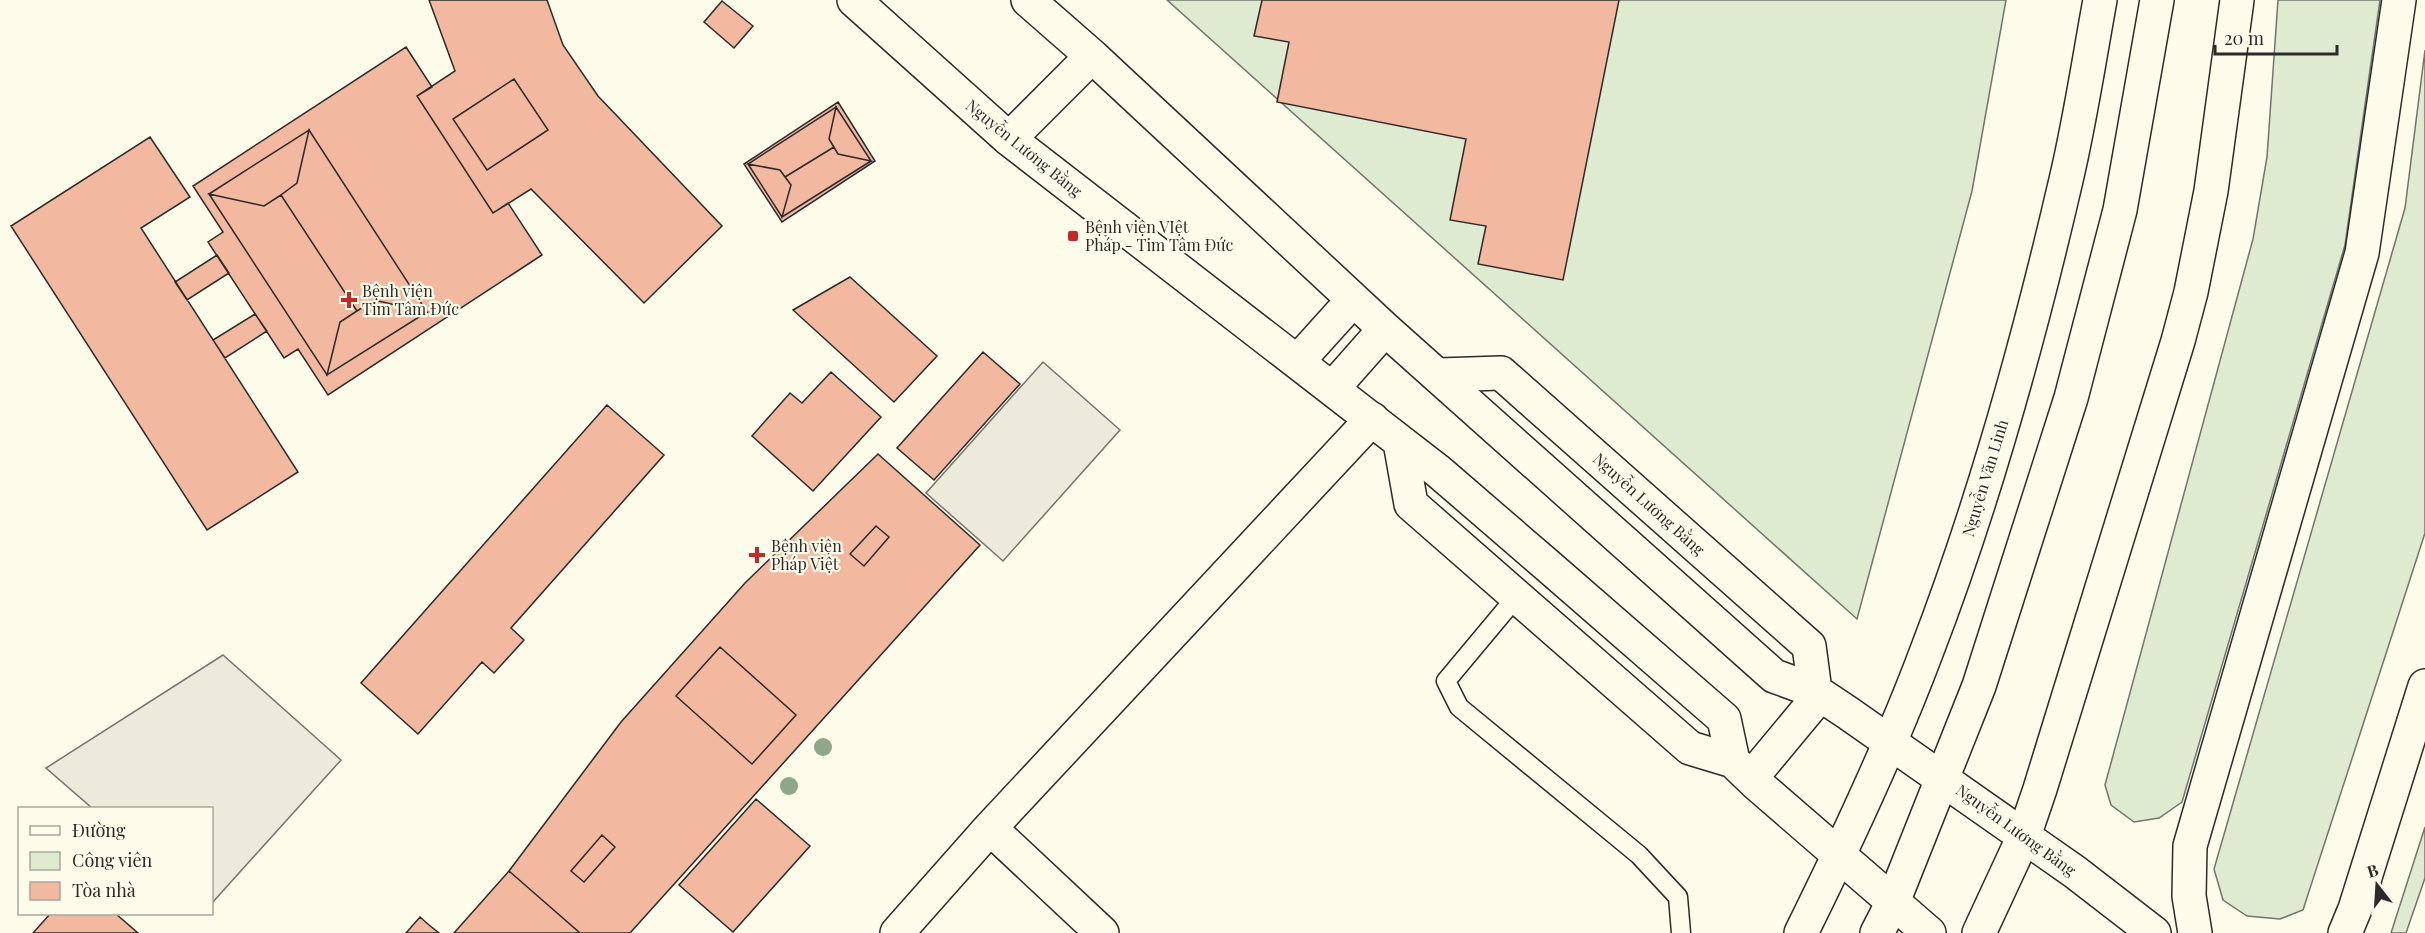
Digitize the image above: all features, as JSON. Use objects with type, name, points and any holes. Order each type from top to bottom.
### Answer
[{"type":"main road","name":"Nguyễn Lương Bằng","points":[[854,0],[1009,139],[1438,471],[1724,719],[1742,770]]},
{"type":"main road","name":"Nguyễn Lương Bằng","points":[[1028,0],[1092,56],[1385,329],[1774,676],[1818,693],[1943,778],[2154,933]]},
{"type":"main road","name":"Nguyễn Văn Linh","points":[[1801,933],[1890,743],[1941,610],[2001,429],[2067,177],[2100,0]]},
{"type":"main road","points":[[1877,933],[1893,902],[1979,686],[2068,409],[2090,333],[2120,210],[2157,0]]},
{"type":"main road","points":[[1979,933],[2024,836],[2178,341],[2191,292],[2211,191],[2237,0]]},
{"type":"main road","points":[[2195,933],[2188,887],[2192,838],[2362,254],[2400,0]]},
{"type":"main road","points":[[1009,139],[1092,56]]},
{"type":"main road","points":[[1298,361],[1353,300]]},
{"type":"main road","points":[[1332,389],[1385,329]]},
{"type":"main road","name":"Nguyễn Lương Bằng","points":[[1439,375],[1501,373],[1809,646],[1818,693]]},
{"type":"main road","points":[[897,933],[990,828],[1372,419]]},
{"type":"main road","points":[[1400,442],[1412,504],[1690,748],[1742,770],[1929,933]]},
{"type":"main road","points":[[2345,933],[2355,909],[2425,686]]},
{"type":"main road","points":[[1742,770],[1818,693]]},
{"type":"main road","points":[[990,828],[1102,933]]},
{"type":"lane","points":[[1516,596],[1446,681],[1460,707],[1639,855],[1678,897],[1681,933]]},
{"type":"green space","points":[[1167,0],[2006,0],[1972,191],[1857,619]]},
{"type":"green space","points":[[2278,0],[2380,0],[2345,245],[2182,802],[2159,818],[2134,822],[2111,805],[2105,785],[2253,239],[2267,157]]},
{"type":"green space","points":[[2425,50],[2425,533],[2303,910],[2280,919],[2247,916],[2223,900],[2214,869],[2405,208]]},
{"type":"green space","points":[[2425,827],[2425,878],[2406,933],[2391,933]]},
{"type":"shaded area","points":[[1043,362],[1120,430],[1003,561],[926,493]]},
{"type":"shaded area","points":[[223,655],[341,760],[213,902],[213,807],[91,807],[46,768]]},
{"type":"building","points":[[429,0],[547,0],[563,45],[598,96],[722,226],[644,303],[531,189],[493,213],[417,96],[455,71]]},
{"type":"building","points":[[1262,0],[1619,0],[1563,280],[1478,264],[1486,226],[1450,220],[1466,139],[1277,102],[1289,42],[1254,36]]},
{"type":"building","points":[[722,1],[753,26],[734,48],[704,22]]},
{"type":"building","points":[[406,47],[432,87],[417,96],[493,213],[508,203],[542,255],[328,395],[298,349],[284,358],[208,242],[223,232],[193,186]]},
{"type":"building","points":[[514,79],[548,130],[487,170],[453,119]]},
{"type":"building","points":[[838,102],[875,161],[782,222],[744,164]]},
{"type":"building","points":[[836,107],[829,139],[834,147],[785,177],[780,170],[748,164]]},
{"type":"building","points":[[836,107],[871,161],[838,154],[829,139]]},
{"type":"building","points":[[309,130],[297,183],[264,206],[209,194]]},
{"type":"building","points":[[309,130],[427,312],[374,300],[357,311],[281,195],[297,183]]},
{"type":"building","points":[[150,137],[190,197],[141,228],[298,472],[207,530],[11,226]]},
{"type":"building","points":[[834,147],[838,154],[871,161],[782,217],[791,185],[785,177]]},
{"type":"building","points":[[748,164],[780,170],[791,185],[782,217]]},
{"type":"building","points":[[209,194],[264,206],[281,195],[357,311],[340,322],[327,375]]},
{"type":"building","points":[[217,255],[229,273],[187,300],[175,282]]},
{"type":"building","points":[[850,277],[937,356],[894,402],[793,310]]},
{"type":"building","points":[[374,300],[427,312],[327,375],[340,322]]},
{"type":"building","points":[[255,314],[267,331],[225,358],[213,340]]},
{"type":"building","points":[[983,352],[1020,384],[934,480],[897,448]]},
{"type":"building","points":[[831,372],[881,417],[813,491],[752,436],[790,393],[802,403]]},
{"type":"building","points":[[607,405],[664,455],[511,628],[524,640],[494,673],[482,662],[418,734],[361,683]]},
{"type":"building","points":[[878,454],[980,545],[630,933],[580,933],[509,871],[621,722],[745,583]]},
{"type":"building","points":[[876,526],[889,537],[864,566],[850,554]]},
{"type":"building","points":[[720,647],[796,715],[752,764],[676,696]]},
{"type":"building","points":[[756,799],[810,846],[733,932],[679,885]]},
{"type":"building","points":[[602,835],[615,847],[584,882],[571,871]]},
{"type":"building","points":[[509,871],[580,933],[454,933]]},
{"type":"building","points":[[49,915],[117,915],[138,933],[33,933]]},
{"type":"building","points":[[420,917],[429,925],[439,933],[406,933]]},
{"type":"place","name":"Bệnh viện VIệt Pháp - Tim Tâm Đức","points":[[1073,236]]},
{"type":"place","name":"Bệnh viện Tim Tâm Đức","points":[[349,300]]},
{"type":"place","name":"Bệnh viện Pháp Việt","points":[[757,555]]}]
